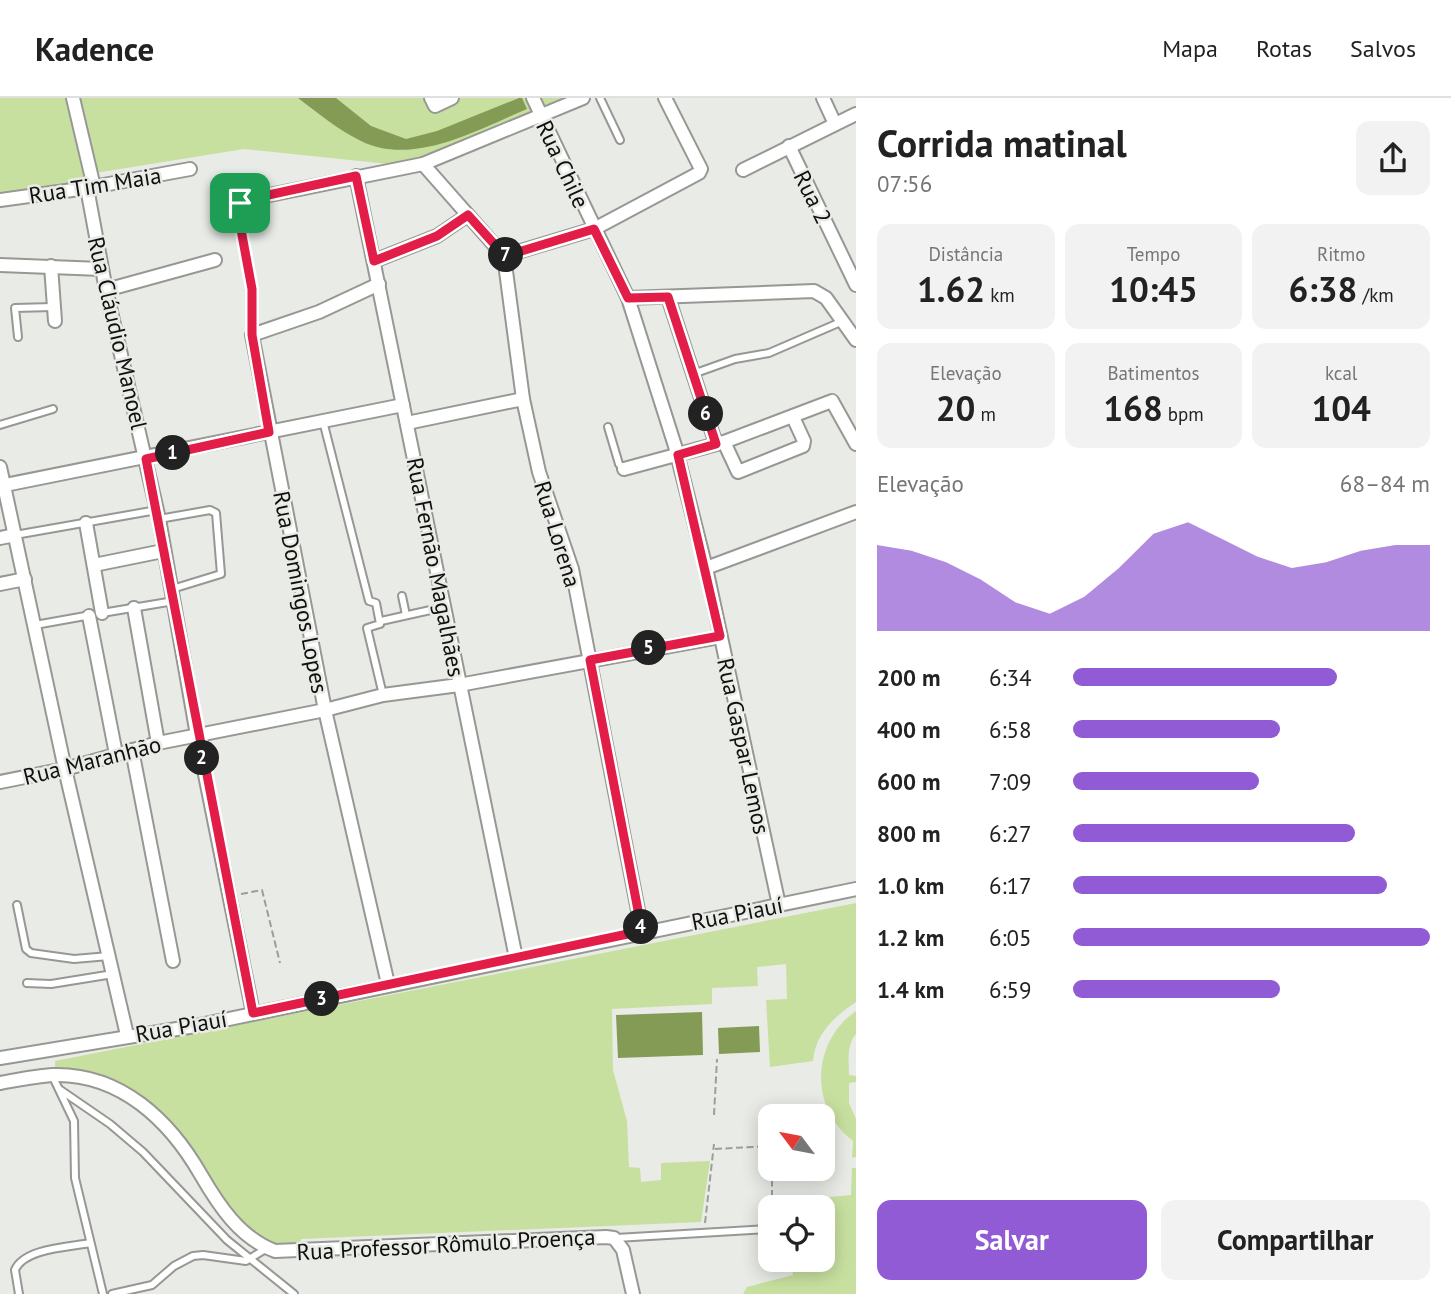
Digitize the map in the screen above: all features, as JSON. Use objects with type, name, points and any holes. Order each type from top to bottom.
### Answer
[{"type":"street","name":"Rua Cláudio Manoel","points":[[73,98],[91,188],[106,290],[158,514],[197,735],[253,1013]]},
{"type":"street","points":[[433,102],[452,98]]},
{"type":"street","points":[[241,204],[356,176],[423,164],[537,108],[583,98]]},
{"type":"street","points":[[423,164],[505,256],[594,229],[701,171],[665,98]]},
{"type":"street","points":[[823,98],[835,124]]},
{"type":"street","name":"Rua Chile","points":[[537,108],[594,229]]},
{"type":"street","points":[[743,170],[856,114]]},
{"type":"street","name":"Rua 2","points":[[789,146],[856,285]]},
{"type":"street","name":"Rua Tim Maia","points":[[0,200],[91,188],[190,169]]},
{"type":"street","name":"Rua Fernão Magalhães","points":[[356,176],[516,958]]},
{"type":"street","points":[[374,261],[437,236],[468,215]]},
{"type":"street","name":"Rua Gaspar Lemos","points":[[594,229],[628,298],[678,455],[706,568],[779,905]]},
{"type":"street","name":"Rua Lorena","points":[[505,256],[523,399],[539,472],[572,569],[642,931]]},
{"type":"street","points":[[106,290],[215,260]]},
{"type":"street","points":[[0,265],[102,269]]},
{"type":"street","points":[[51,267],[55,321]]},
{"type":"street","points":[[252,335],[319,312],[379,284]]},
{"type":"street","points":[[628,298],[814,291],[826,298],[856,340]]},
{"type":"street","points":[[668,297],[692,375],[720,443],[738,472],[803,446],[804,441],[793,417]]},
{"type":"street","name":"Rua Domingos Lopes","points":[[252,335],[325,710],[388,984]]},
{"type":"street","points":[[407,423],[523,399]]},
{"type":"street","points":[[624,469],[720,443],[834,401],[853,426],[856,444]]},
{"type":"street","points":[[2,485],[146,459],[403,405]]},
{"type":"street","points":[[0,467],[65,769],[127,1035]]},
{"type":"street","points":[[706,568],[856,512]]},
{"type":"street","points":[[86,523],[94,565],[96,614],[116,754]]},
{"type":"street","points":[[0,538],[15,535]]},
{"type":"street","points":[[94,565],[163,551]]},
{"type":"street","points":[[0,584],[25,579]]},
{"type":"street","points":[[134,608],[158,743]]},
{"type":"street","name":"Rua Maranhão","points":[[0,782],[65,769],[158,743],[325,710],[383,695],[459,685],[720,636]]},
{"type":"street","points":[[132,750],[173,961]]},
{"type":"street","name":"Rua Piauí","points":[[0,1058],[253,1013],[856,889]]},
{"type":"street","name":"Rua Professor Rômulo Proença","points":[[0,1083],[52,1075],[78,1076],[103,1082],[153,1112],[188,1153],[231,1219],[267,1248],[301,1252],[614,1238],[624,1250],[633,1294]]},
{"type":"lane","points":[[600,98],[620,140]]},
{"type":"lane","points":[[18,337],[15,308],[53,307]]},
{"type":"lane","points":[[692,375],[734,359],[769,353],[843,321]]},
{"type":"lane","points":[[0,425],[54,409]]},
{"type":"lane","points":[[323,421],[369,601],[376,603],[381,621]]},
{"type":"lane","points":[[608,427],[619,464],[624,469]]},
{"type":"lane","points":[[15,535],[158,514],[210,510],[216,513],[221,574],[174,595],[134,608],[34,625]]},
{"type":"lane","points":[[402,596],[406,615]]},
{"type":"lane","points":[[383,695],[367,628],[381,621],[444,607]]},
{"type":"lane","points":[[17,905],[26,949],[31,953],[74,959],[109,956]]},
{"type":"lane","points":[[27,983],[51,984],[113,974]]},
{"type":"lane","points":[[52,1075],[74,1121],[75,1178],[103,1294]]},
{"type":"lane","points":[[59,1089],[110,1124],[142,1152],[195,1209],[294,1294]]},
{"type":"lane","points":[[614,1238],[758,1229]]},
{"type":"lane","points":[[19,1294],[15,1269],[20,1262],[35,1254],[90,1243]]},
{"type":"lane","points":[[112,1294],[152,1285],[174,1266],[193,1256],[203,1255],[240,1262],[252,1260],[267,1248]]},
{"type":"path","points":[[241,204],[252,289],[252,335]]},
{"type":"path","points":[[231,897],[262,890],[280,963]]},
{"type":"path","points":[[714,1115],[716,1059]]},
{"type":"path","points":[[704,1234],[714,1144]]},
{"type":"path","points":[[713,1149],[758,1147]]},
{"type":"shaded area","points":[[0,98],[591,98],[482,148],[417,167],[244,149],[89,174],[91,182],[0,194]]},
{"type":"shaded area","points":[[298,98],[336,98],[371,126],[406,139],[437,131],[519,98],[522,98],[527,109],[446,142],[402,150],[381,148],[361,141],[336,127]]},
{"type":"shaded area","points":[[856,903],[856,1002],[827,1027],[818,1042],[813,1061],[770,1067],[766,1000],[787,999],[786,964],[757,967],[758,986],[712,988],[712,1004],[612,1009],[613,1070],[627,1121],[629,1167],[640,1168],[641,1182],[661,1180],[661,1163],[710,1161],[701,1222],[301,1239],[301,1244],[278,1245],[254,1234],[234,1215],[173,1125],[145,1099],[94,1074],[55,1068],[55,1061]]},
{"type":"shaded area","points":[[856,1011],[856,1034],[849,1049],[849,1075],[856,1076],[856,1082],[849,1083],[849,1103],[856,1119],[856,1157],[852,1158],[853,1141],[835,1121],[835,1104],[827,1104],[821,1075],[830,1040],[841,1024]]},
{"type":"shaded area","points":[[702,1012],[703,1055],[618,1058],[616,1015]]},
{"type":"shaded area","points":[[759,1026],[760,1052],[719,1054],[718,1028]]},
{"type":"shaded area","points":[[852,1168],[856,1168],[856,1294],[743,1294],[747,1287],[793,1275],[792,1272],[835,1272],[835,1197],[851,1195]]},
{"type":"route","points":[[356,176],[374,261],[437,236],[468,215],[505,256],[594,229],[628,298],[668,297],[716,444],[678,455],[720,636],[590,660],[642,931],[253,1013],[197,735],[175,601],[146,459],[269,432],[252,335],[252,289],[237,208],[240,203],[356,176]]}]
